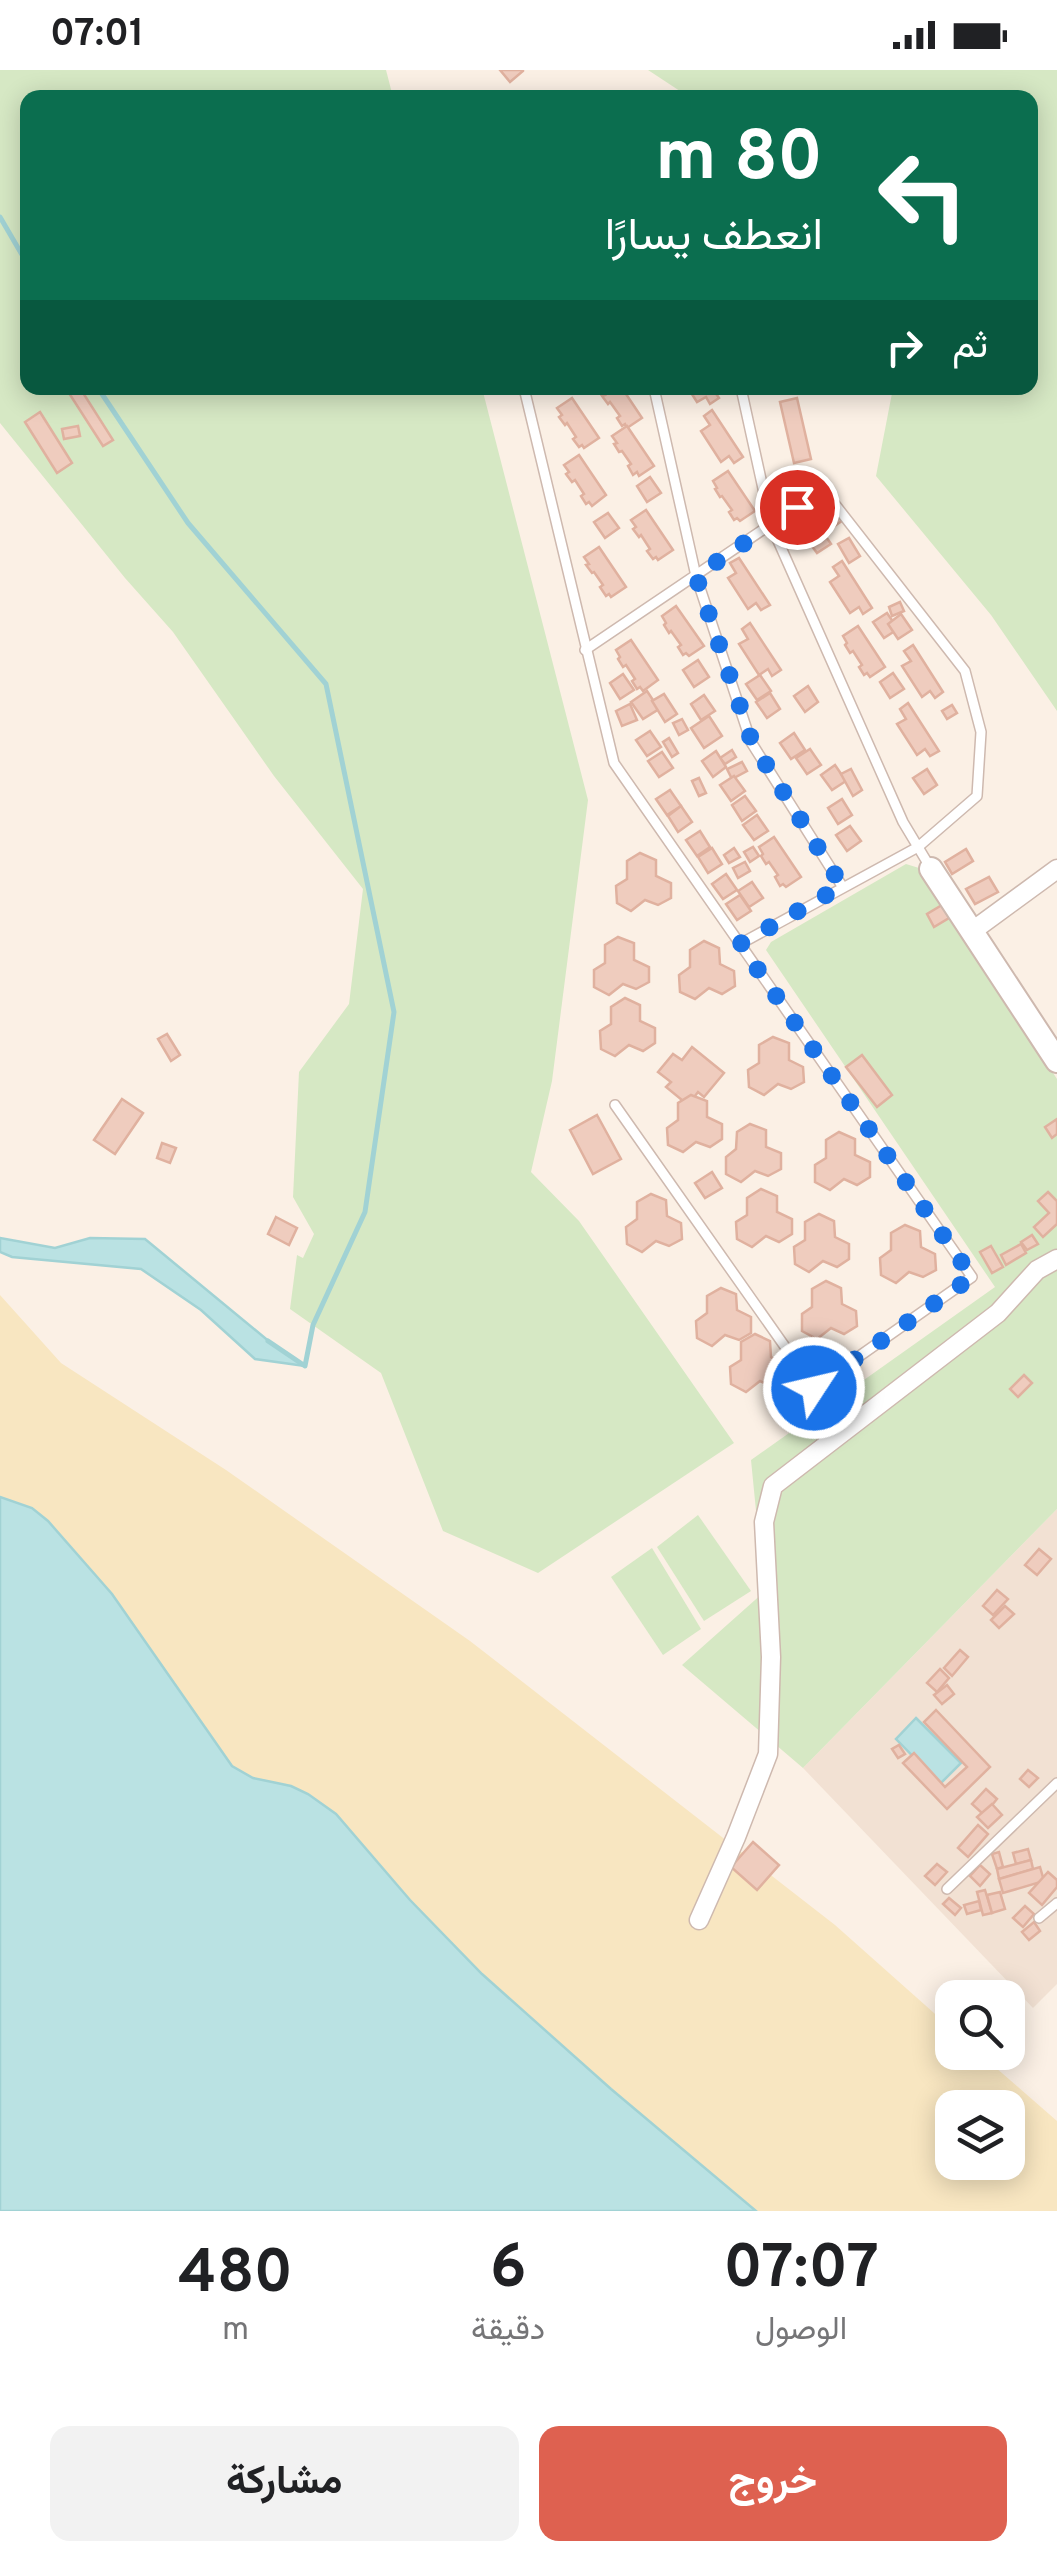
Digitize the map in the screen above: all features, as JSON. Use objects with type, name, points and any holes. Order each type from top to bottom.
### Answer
[{"type":"street","points":[[931,869],[1057,1061]]},
{"type":"street","points":[[971,932],[1057,869]]},
{"type":"street","points":[[699,1920],[768,1754],[771,1656],[764,1522],[773,1486],[998,1314],[1037,1270],[1057,1260]]},
{"type":"lane","points":[[526,395],[614,763],[972,1277],[814,1388],[614,1105]]},
{"type":"lane","points":[[656,395],[696,576],[752,742],[842,886]]},
{"type":"lane","points":[[743,395],[771,525],[902,822],[931,869]]},
{"type":"lane","points":[[585,650],[823,489],[965,671],[981,732],[977,796],[918,847],[740,944]]},
{"type":"lane","points":[[947,1888],[1056,1787]]},
{"type":"lane","points":[[1039,1918],[1057,1903]]},
{"type":"shaded area","points":[[1057,1509],[1057,1984],[1033,2008],[1025,2000],[1025,1980],[1006,1980],[803,1768]]},
{"type":"green space","points":[[0,70],[386,70],[391,90],[20,90],[20,395],[484,395],[588,800],[552,1081],[531,1172],[579,1221],[734,1443],[538,1573],[443,1531],[381,1373],[290,1309],[297,1255],[303,1258],[314,1234],[293,1197],[299,1072],[349,1004],[363,889],[274,776],[173,632],[0,423]]},
{"type":"green space","points":[[648,70],[1057,70],[1057,711],[991,615],[876,476],[892,395],[1038,395],[1038,90],[678,90]]},
{"type":"green space","points":[[906,864],[919,868],[1057,1079],[1057,1509],[803,1768],[682,1665],[764,1592],[751,1460],[995,1287],[766,950],[771,942]]},
{"type":"green space","points":[[698,1515],[751,1591],[704,1621],[657,1547]]},
{"type":"green space","points":[[652,1548],[701,1629],[663,1655],[611,1577]]},
{"type":"sand","points":[[0,1295],[61,1363],[226,1470],[470,1641],[835,1925],[935,2014],[935,2070],[998,2070],[1021,2090],[935,2090],[935,2180],[1025,2180],[1025,2093],[1057,2121],[1057,2211],[756,2211],[482,1974],[410,1900],[336,1814],[291,1786],[253,1778],[232,1766],[112,1594],[32,1508],[0,1497]]},
{"type":"water","points":[[0,1238],[55,1248],[90,1238],[145,1239],[271,1343],[305,1366],[255,1359],[201,1310],[141,1269],[12,1257],[0,1252]]},
{"type":"water","points":[[0,1497],[32,1508],[48,1521],[112,1594],[232,1766],[253,1778],[291,1786],[336,1814],[410,1900],[482,1974],[756,2211],[0,2211]]},
{"type":"water","points":[[916,1718],[961,1763],[940,1784],[896,1739]]},
{"type":"building","points":[[500,70],[523,70],[523,71],[510,82]]},
{"type":"building","points":[[70,395],[84,395],[113,440],[103,446]]},
{"type":"building","points":[[627,395],[642,418],[627,428],[622,426],[617,418],[620,416],[602,396]]},
{"type":"building","points":[[692,395],[719,398],[710,404],[706,397],[697,402]]},
{"type":"building","points":[[572,398],[599,438],[584,448],[579,447],[567,423],[559,417],[562,415],[557,408]]},
{"type":"building","points":[[797,398],[811,459],[794,463],[780,402]]},
{"type":"building","points":[[712,410],[743,457],[734,463],[729,456],[721,462],[701,431],[710,425],[704,416]]},
{"type":"building","points":[[40,412],[72,463],[57,473],[25,422]]},
{"type":"building","points":[[78,426],[80,436],[64,439],[62,429]]},
{"type":"building","points":[[627,426],[654,466],[639,476],[637,472],[633,475],[628,466],[631,464],[619,452],[612,436]]},
{"type":"building","points":[[579,455],[606,495],[592,506],[586,504],[575,480],[572,482],[566,474],[569,472],[564,465]]},
{"type":"building","points":[[728,471],[755,511],[740,521],[734,520],[713,481]]},
{"type":"building","points":[[650,477],[661,493],[647,502],[637,486]]},
{"type":"building","points":[[834,508],[842,521],[833,527],[825,515]]},
{"type":"building","points":[[646,510],[673,550],[658,560],[653,559],[641,535],[633,529],[636,527],[631,520]]},
{"type":"building","points":[[608,513],[619,528],[605,538],[594,522]]},
{"type":"building","points":[[820,528],[831,544],[817,553],[806,538]]},
{"type":"building","points":[[849,538],[860,556],[849,563],[838,544]]},
{"type":"building","points":[[599,547],[626,587],[611,597],[606,596],[584,557]]},
{"type":"building","points":[[739,558],[770,605],[761,610],[756,603],[748,609],[728,578],[736,573],[730,563]]},
{"type":"building","points":[[842,561],[872,608],[863,614],[859,607],[850,613],[830,582],[839,576],[833,567]]},
{"type":"building","points":[[900,602],[904,611],[892,616],[889,607]]},
{"type":"building","points":[[676,606],[704,646],[689,656],[683,655],[678,647],[681,645],[664,625],[662,616]]},
{"type":"building","points":[[887,613],[898,629],[884,638],[873,622]]},
{"type":"building","points":[[901,614],[912,630],[898,639],[888,624]]},
{"type":"building","points":[[750,623],[781,670],[772,676],[768,669],[759,675],[739,644],[748,639],[742,629]]},
{"type":"building","points":[[858,626],[885,667],[870,677],[864,675],[859,667],[862,665],[845,645],[843,636]]},
{"type":"building","points":[[631,640],[658,680],[643,691],[637,689],[632,681],[635,679],[618,659],[616,650]]},
{"type":"building","points":[[913,645],[943,692],[935,698],[930,691],[922,697],[902,666],[911,661],[904,651]]},
{"type":"building","points":[[698,660],[709,677],[694,687],[683,670]]},
{"type":"building","points":[[893,673],[904,689],[890,698],[880,682]]},
{"type":"building","points":[[623,674],[634,690],[620,699],[610,683]]},
{"type":"building","points":[[760,675],[771,691],[757,700],[746,684]]},
{"type":"building","points":[[808,686],[818,702],[805,712],[794,696]]},
{"type":"building","points":[[647,691],[659,709],[643,719],[631,702]]},
{"type":"building","points":[[770,693],[780,709],[767,718],[756,702]]},
{"type":"building","points":[[664,694],[677,714],[665,722],[652,701]]},
{"type":"building","points":[[704,695],[715,711],[701,720],[691,704]]},
{"type":"building","points":[[908,703],[939,751],[930,756],[925,749],[917,755],[897,724],[906,719],[900,709]]},
{"type":"building","points":[[630,704],[637,720],[622,726],[616,711]]},
{"type":"building","points":[[952,705],[957,713],[947,719],[942,711]]},
{"type":"building","points":[[709,716],[722,736],[704,748],[691,728]]},
{"type":"building","points":[[682,719],[688,730],[679,735],[673,723]]},
{"type":"building","points":[[650,731],[661,747],[647,756],[636,740]]},
{"type":"building","points":[[794,733],[805,750],[791,759],[780,743]]},
{"type":"building","points":[[669,738],[678,753],[672,757],[663,742]]},
{"type":"building","points":[[810,749],[821,765],[807,774],[796,758]]},
{"type":"building","points":[[732,750],[736,757],[725,764],[720,758]]},
{"type":"building","points":[[716,751],[726,767],[713,777],[702,761]]},
{"type":"building","points":[[662,752],[673,768],[659,777],[648,761]]},
{"type":"building","points":[[742,762],[747,771],[732,779],[727,769]]},
{"type":"building","points":[[835,765],[846,781],[832,790],[821,775]]},
{"type":"building","points":[[851,769],[862,790],[853,796],[841,774]]},
{"type":"building","points":[[927,769],[937,785],[924,794],[913,778]]},
{"type":"building","points":[[734,776],[745,791],[731,801],[720,785]]},
{"type":"building","points":[[699,778],[706,793],[699,796],[692,781]]},
{"type":"building","points":[[670,790],[681,806],[667,815],[656,799]]},
{"type":"building","points":[[745,796],[756,811],[742,821],[732,805]]},
{"type":"building","points":[[842,799],[852,815],[838,824],[828,808]]},
{"type":"building","points":[[681,806],[692,822],[678,832],[668,816]]},
{"type":"building","points":[[757,815],[768,831],[754,840],[743,825]]},
{"type":"building","points":[[850,826],[861,841],[847,851],[836,835]]},
{"type":"building","points":[[700,831],[710,847],[697,856],[686,840]]},
{"type":"building","points":[[774,837],[801,877],[786,887],[780,886],[775,877],[778,875],[761,856],[759,847]]},
{"type":"building","points":[[753,847],[759,856],[750,862],[744,852]]},
{"type":"building","points":[[712,848],[722,864],[708,873],[698,857]]},
{"type":"building","points":[[734,848],[740,857],[729,863],[724,855]]},
{"type":"building","points":[[966,849],[973,861],[952,874],[945,862]]},
{"type":"building","points":[[640,853],[656,860],[656,876],[671,883],[671,898],[658,905],[645,900],[631,911],[617,903],[616,886],[627,879],[627,861]]},
{"type":"building","points":[[745,862],[750,871],[738,878],[733,868]]},
{"type":"building","points":[[726,874],[737,890],[723,899],[712,884]]},
{"type":"building","points":[[989,877],[998,892],[975,904],[966,889]]},
{"type":"building","points":[[752,882],[763,898],[749,907],[738,891]]},
{"type":"building","points":[[740,895],[751,911],[737,920],[726,904]]},
{"type":"building","points":[[942,905],[949,918],[934,927],[927,914]]},
{"type":"building","points":[[618,937],[634,943],[634,960],[649,967],[649,982],[636,989],[623,984],[609,995],[594,987],[594,970],[605,963],[605,945]]},
{"type":"building","points":[[704,941],[719,948],[720,964],[734,971],[735,986],[722,994],[709,988],[695,999],[680,992],[679,975],[690,967],[690,950]]},
{"type":"building","points":[[625,998],[640,1005],[640,1021],[655,1028],[655,1043],[643,1051],[629,1045],[615,1056],[601,1049],[600,1031],[611,1024],[611,1007]]},
{"type":"building","points":[[167,1034],[180,1055],[171,1061],[158,1039]]},
{"type":"building","points":[[773,1037],[789,1043],[789,1060],[803,1067],[804,1082],[791,1089],[778,1084],[764,1095],[749,1087],[748,1070],[759,1063],[759,1045]]},
{"type":"building","points":[[692,1047],[724,1073],[704,1097],[698,1092],[688,1105],[666,1087],[671,1082],[658,1072],[673,1054],[682,1060]]},
{"type":"building","points":[[862,1055],[892,1095],[877,1107],[846,1067]]},
{"type":"building","points":[[691,1095],[707,1101],[707,1117],[722,1124],[722,1139],[710,1147],[696,1142],[683,1152],[668,1145],[667,1128],[678,1120],[678,1103]]},
{"type":"building","points":[[122,1099],[143,1113],[115,1154],[94,1140]]},
{"type":"building","points":[[597,1115],[621,1159],[593,1174],[570,1130]]},
{"type":"building","points":[[1057,1119],[1057,1134],[1052,1138],[1045,1127]]},
{"type":"building","points":[[750,1124],[766,1130],[766,1147],[781,1153],[781,1169],[768,1176],[755,1171],[741,1182],[726,1174],[726,1157],[736,1149],[737,1132]]},
{"type":"building","points":[[839,1132],[855,1139],[855,1155],[870,1162],[870,1177],[857,1185],[844,1179],[830,1190],[815,1182],[815,1165],[826,1158],[826,1140]]},
{"type":"building","points":[[162,1143],[176,1148],[170,1163],[157,1158]]},
{"type":"building","points":[[712,1172],[722,1188],[705,1198],[695,1183]]},
{"type":"building","points":[[761,1189],[777,1196],[777,1212],[792,1219],[792,1234],[779,1242],[766,1236],[752,1247],[737,1239],[736,1222],[747,1215],[747,1198]]},
{"type":"building","points":[[1048,1192],[1057,1201],[1057,1224],[1043,1237],[1034,1227],[1049,1213],[1038,1201]]},
{"type":"building","points":[[651,1194],[666,1200],[667,1216],[681,1223],[682,1239],[669,1246],[656,1241],[642,1252],[627,1244],[626,1227],[637,1219],[637,1202]]},
{"type":"building","points":[[819,1214],[834,1221],[835,1237],[849,1244],[849,1259],[837,1267],[823,1261],[809,1272],[795,1264],[794,1247],[805,1240],[805,1222]]},
{"type":"building","points":[[276,1217],[297,1228],[289,1245],[268,1234]]},
{"type":"building","points":[[905,1225],[920,1231],[921,1247],[935,1254],[936,1270],[923,1277],[909,1272],[896,1283],[881,1275],[880,1258],[891,1250],[891,1233]]},
{"type":"building","points":[[1032,1235],[1038,1244],[1027,1250],[1021,1242]]},
{"type":"building","points":[[1021,1244],[1026,1253],[1006,1265],[1001,1255]]},
{"type":"building","points":[[991,1246],[1003,1267],[992,1273],[980,1252]]},
{"type":"building","points":[[826,1281],[841,1288],[842,1304],[856,1311],[857,1326],[844,1334],[831,1328],[817,1339],[802,1331],[802,1314],[812,1307],[812,1289]]},
{"type":"building","points":[[721,1288],[736,1294],[737,1310],[751,1317],[751,1333],[739,1340],[725,1335],[712,1346],[697,1338],[696,1321],[707,1313],[707,1296]]},
{"type":"building","points":[[755,1334],[770,1341],[771,1357],[785,1364],[786,1379],[773,1387],[760,1381],[746,1392],[731,1384],[730,1367],[741,1360],[741,1342]]},
{"type":"building","points":[[837,1347],[846,1363],[840,1367],[830,1350]]},
{"type":"building","points":[[1024,1375],[1032,1383],[1018,1397],[1010,1389]]},
{"type":"building","points":[[1039,1549],[1051,1559],[1037,1575],[1025,1565]]},
{"type":"building","points":[[997,1590],[1008,1599],[993,1615],[983,1606]]},
{"type":"building","points":[[1005,1606],[1014,1614],[999,1628],[991,1620]]},
{"type":"building","points":[[960,1650],[968,1657],[952,1676],[944,1668]]},
{"type":"building","points":[[940,1669],[949,1678],[937,1692],[927,1683]]},
{"type":"building","points":[[947,1685],[954,1694],[942,1704],[934,1695]]},
{"type":"building","points":[[936,1710],[990,1767],[947,1809],[903,1763],[914,1753],[945,1787],[967,1767],[924,1722]]},
{"type":"building","points":[[899,1745],[905,1754],[898,1758],[892,1749]]},
{"type":"building","points":[[1028,1770],[1038,1778],[1029,1787],[1020,1779]]},
{"type":"building","points":[[986,1789],[997,1799],[984,1815],[972,1804]]},
{"type":"building","points":[[992,1804],[1002,1815],[988,1828],[977,1817]]},
{"type":"building","points":[[978,1825],[988,1834],[968,1857],[958,1848]]},
{"type":"building","points":[[753,1842],[779,1865],[757,1890],[731,1867]]},
{"type":"building","points":[[1028,1849],[1031,1860],[1016,1864],[1013,1853]]},
{"type":"building","points":[[999,1852],[1003,1867],[997,1869],[992,1854]]},
{"type":"building","points":[[1031,1860],[1033,1869],[999,1879],[997,1869]]},
{"type":"building","points":[[937,1864],[947,1872],[935,1885],[925,1876]]},
{"type":"building","points":[[980,1865],[990,1874],[980,1886],[970,1876]]},
{"type":"building","points":[[1040,1867],[1044,1881],[1003,1893],[999,1879]]},
{"type":"building","points":[[1048,1872],[1057,1880],[1057,1887],[1042,1905],[1029,1893]]},
{"type":"building","points":[[985,1890],[992,1913],[983,1915],[977,1892]]},
{"type":"building","points":[[1000,1892],[1005,1909],[992,1913],[987,1895]]},
{"type":"building","points":[[949,1898],[961,1908],[955,1915],[943,1904]]},
{"type":"building","points":[[979,1901],[981,1910],[967,1914],[964,1905]]},
{"type":"building","points":[[1025,1906],[1034,1914],[1023,1927],[1013,1918]]},
{"type":"building","points":[[1034,1922],[1040,1931],[1029,1940],[1022,1932]]},
{"type":"waterway","points":[[0,217],[20,251]]},
{"type":"waterway","points":[[103,395],[188,523],[326,684],[394,1012],[365,1212],[313,1325],[305,1366],[268,1341]]},
{"type":"route","points":[[797,507],[696,576],[752,742],[842,886],[740,944],[972,1277],[814,1388]]}]
